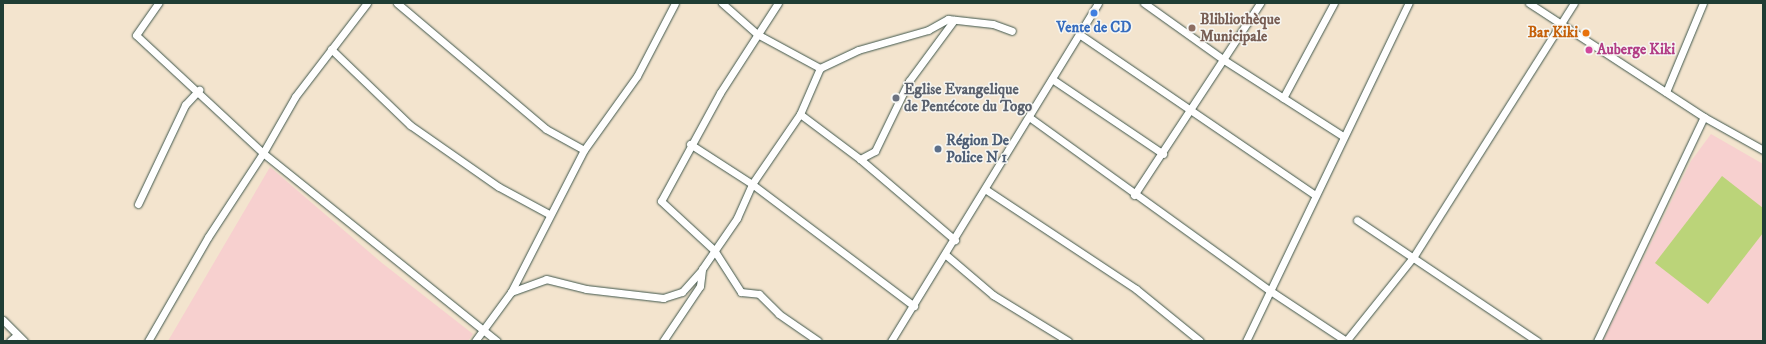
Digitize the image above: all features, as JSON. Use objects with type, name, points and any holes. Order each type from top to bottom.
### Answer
[{"type":"street","points":[[158,3],[136,35],[152,54],[199,90],[263,153],[480,329],[497,341]]},
{"type":"street","points":[[148,341],[208,237],[263,153],[295,98],[367,3]]},
{"type":"street","points":[[397,3],[546,129],[584,150]]},
{"type":"street","points":[[475,341],[480,329],[511,292],[549,214],[584,150],[637,76],[675,3]]},
{"type":"street","points":[[722,3],[758,34],[820,68]]},
{"type":"street","points":[[778,3],[690,144],[661,201],[714,250],[741,292],[759,294],[779,314],[818,341]]},
{"type":"street","points":[[891,341],[946,255],[1098,3]]},
{"type":"street","points":[[1144,3],[1224,60],[1343,136]]},
{"type":"street","points":[[1134,195],[1191,113],[1260,3]]},
{"type":"street","points":[[1283,98],[1334,3]]},
{"type":"street","points":[[1246,341],[1314,195],[1409,3]]},
{"type":"street","points":[[1529,3],[1562,23],[1704,117],[1763,150]]},
{"type":"street","points":[[1029,116],[1134,195],[1346,341],[1414,256],[1574,3]]},
{"type":"street","points":[[1666,92],[1703,3]]},
{"type":"street","points":[[860,159],[875,151],[909,81],[954,20]]},
{"type":"street","points":[[511,292],[546,280],[586,289],[663,298],[675,296],[687,288],[702,269],[736,218],[752,184],[800,114],[820,68],[858,50],[954,20],[993,24],[1012,31]]},
{"type":"street","points":[[1079,34],[1191,113],[1314,195]]},
{"type":"street","points":[[331,49],[410,125],[499,187],[549,214]]},
{"type":"street","points":[[1052,79],[1163,154]]},
{"type":"street","points":[[138,204],[185,105],[199,90]]},
{"type":"street","points":[[800,114],[860,159],[955,240]]},
{"type":"street","points":[[1597,341],[1704,117]]},
{"type":"street","points":[[690,144],[752,184],[914,306]]},
{"type":"street","points":[[985,189],[1136,288],[1200,341]]},
{"type":"street","points":[[1357,220],[1414,256],[1537,341]]},
{"type":"street","points":[[946,255],[993,295],[1068,341]]},
{"type":"street","points":[[664,341],[700,286],[702,269]]},
{"type":"street","points":[[3,320],[24,341]]},
{"type":"street","points":[[10,341],[17,335]]},
{"type":"shaded area","points":[[1711,134],[1763,164],[1763,341],[1603,341],[1691,161]]},
{"type":"shaded area","points":[[270,167],[382,263],[473,334],[468,341],[168,341]]},
{"type":"green space","points":[[1722,176],[1763,208],[1763,233],[1708,304],[1655,263]]},
{"type":"place","name":"Vente de CD","points":[[1094,13]]},
{"type":"place","name":"Blibliothèque Municipale","points":[[1192,28]]},
{"type":"place","name":"Bar Kiki","points":[[1586,33]]},
{"type":"place","name":"Auberge Kiki","points":[[1589,50]]},
{"type":"place","name":"Eglise Evangelique de Pentécote du Togo","points":[[896,98]]},
{"type":"place","name":"Région De Police N 1","points":[[938,149]]}]
